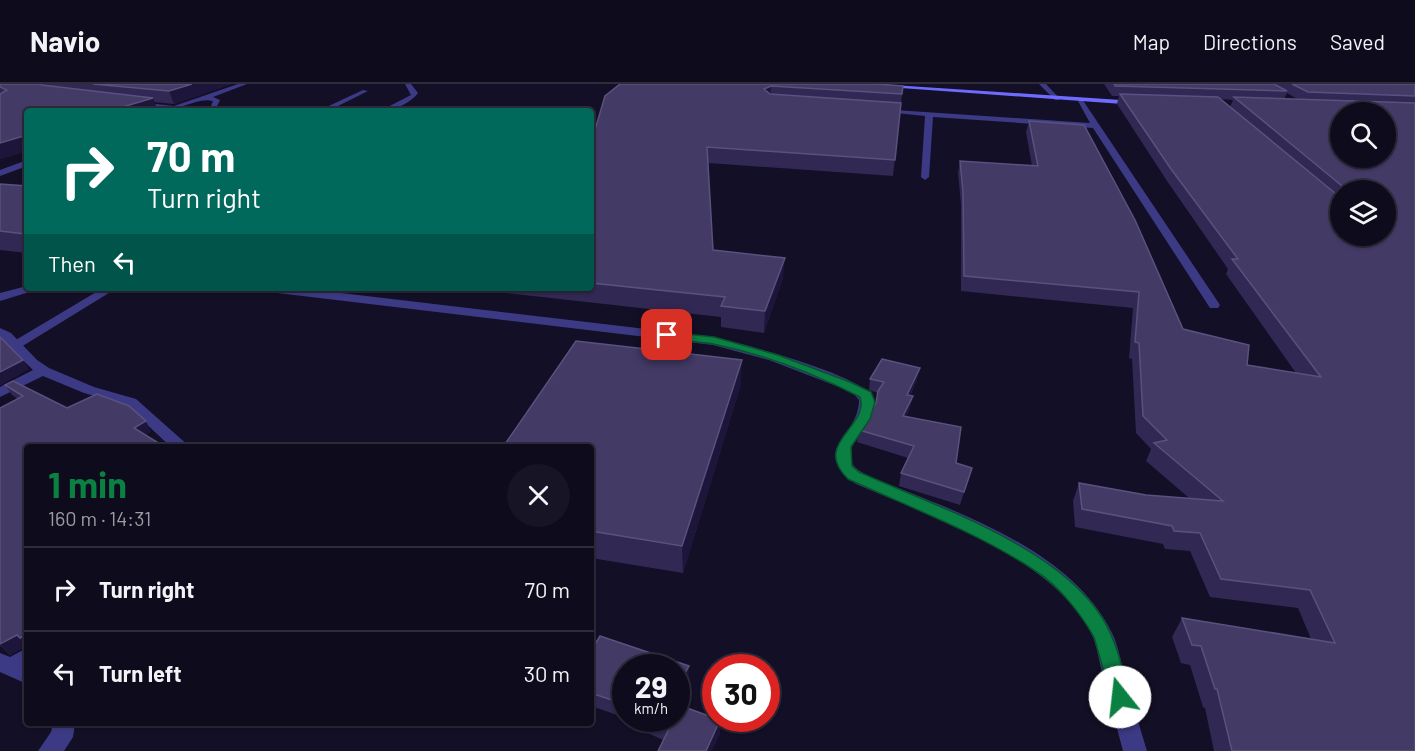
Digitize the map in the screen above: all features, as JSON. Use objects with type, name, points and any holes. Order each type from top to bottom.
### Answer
[{"type":"main road","points":[[849,84],[1057,99],[1150,103]]},
{"type":"street","points":[[175,108],[244,84]]},
{"type":"street","points":[[390,108],[413,96],[415,93],[408,84]]},
{"type":"street","points":[[1042,84],[1057,99]]},
{"type":"street","points":[[328,108],[365,91]]},
{"type":"street","points":[[205,98],[217,100],[217,103],[210,108]]},
{"type":"street","points":[[1082,100],[1095,126],[1214,305]]},
{"type":"street","points":[[129,103],[158,108]]},
{"type":"street","points":[[872,111],[1095,126]]},
{"type":"street","points":[[925,177],[929,114]]},
{"type":"street","points":[[0,173],[24,164]]},
{"type":"street","points":[[0,297],[24,290]]},
{"type":"street","points":[[16,344],[106,291]]},
{"type":"street","points":[[294,291],[714,341],[774,357],[857,389],[866,395],[868,402],[863,419],[844,447],[843,463],[846,469],[862,480],[984,535],[1044,568],[1066,588],[1095,621],[1103,636],[1135,751]]},
{"type":"street","points":[[0,332],[16,344],[26,358],[42,370],[104,395],[130,400],[165,431],[170,440],[177,444]]},
{"type":"street","points":[[0,395],[42,370]]},
{"type":"street","points":[[0,395],[19,403]]},
{"type":"street","points":[[50,751],[61,737],[63,726]]},
{"type":"building","points":[[0,84],[41,84],[153,98],[119,108],[24,108],[24,136],[0,143],[0,94],[7,90],[0,87]]},
{"type":"building","points":[[93,84],[192,84],[169,91]]},
{"type":"building","points":[[620,84],[877,84],[903,86],[902,94],[771,86],[764,89],[770,94],[901,103],[895,160],[707,147],[713,250],[785,258],[765,311],[721,306],[725,297],[594,283],[594,133],[605,96]]},
{"type":"building","points":[[1114,84],[1274,84],[1287,91],[1115,86]]},
{"type":"building","points":[[1292,84],[1415,84],[1415,96],[1308,92]]},
{"type":"building","points":[[1120,94],[1218,97],[1330,189],[1330,246],[1396,246],[1396,180],[1335,180],[1234,97],[1385,102],[1330,102],[1330,168],[1396,168],[1396,102],[1415,103],[1415,751],[1232,751],[1217,689],[1215,689],[1201,646],[1192,645],[1182,618],[1335,643],[1310,590],[1221,579],[1200,533],[1174,531],[1172,526],[1082,509],[1079,483],[1146,495],[1223,501],[1154,443],[1167,440],[1143,416],[1139,343],[1135,342],[1139,292],[964,276],[963,191],[960,161],[1038,166],[1029,121],[1084,125],[1135,220],[1183,329],[1249,345],[1247,365],[1321,377],[1232,259],[1238,259],[1171,169]]},
{"type":"building","points":[[0,184],[24,186],[24,234],[0,231]]},
{"type":"building","points":[[0,337],[23,360],[0,372]]},
{"type":"building","points":[[576,341],[742,360],[682,546],[594,531],[594,444],[505,444]]},
{"type":"building","points":[[882,359],[920,368],[907,395],[913,396],[903,416],[961,427],[956,463],[972,468],[964,492],[901,473],[914,446],[859,430],[876,403],[878,391],[884,382],[870,379]]},
{"type":"building","points":[[13,381],[67,408],[97,394],[129,406],[146,421],[134,428],[160,444],[24,444],[24,636],[20,638],[17,635],[0,644],[0,408],[23,396],[5,385]]},
{"type":"building","points":[[600,636],[653,654],[612,654],[612,700],[594,694],[594,646]]},
{"type":"building","points":[[690,709],[702,713],[702,732],[715,732],[706,751],[658,751],[668,732],[690,732]]},
{"type":"route","points":[[667,335],[714,341],[774,357],[857,389],[866,395],[868,402],[863,419],[844,447],[842,456],[846,469],[853,476],[974,530],[1044,568],[1066,588],[1095,621],[1103,636],[1120,697]]}]
